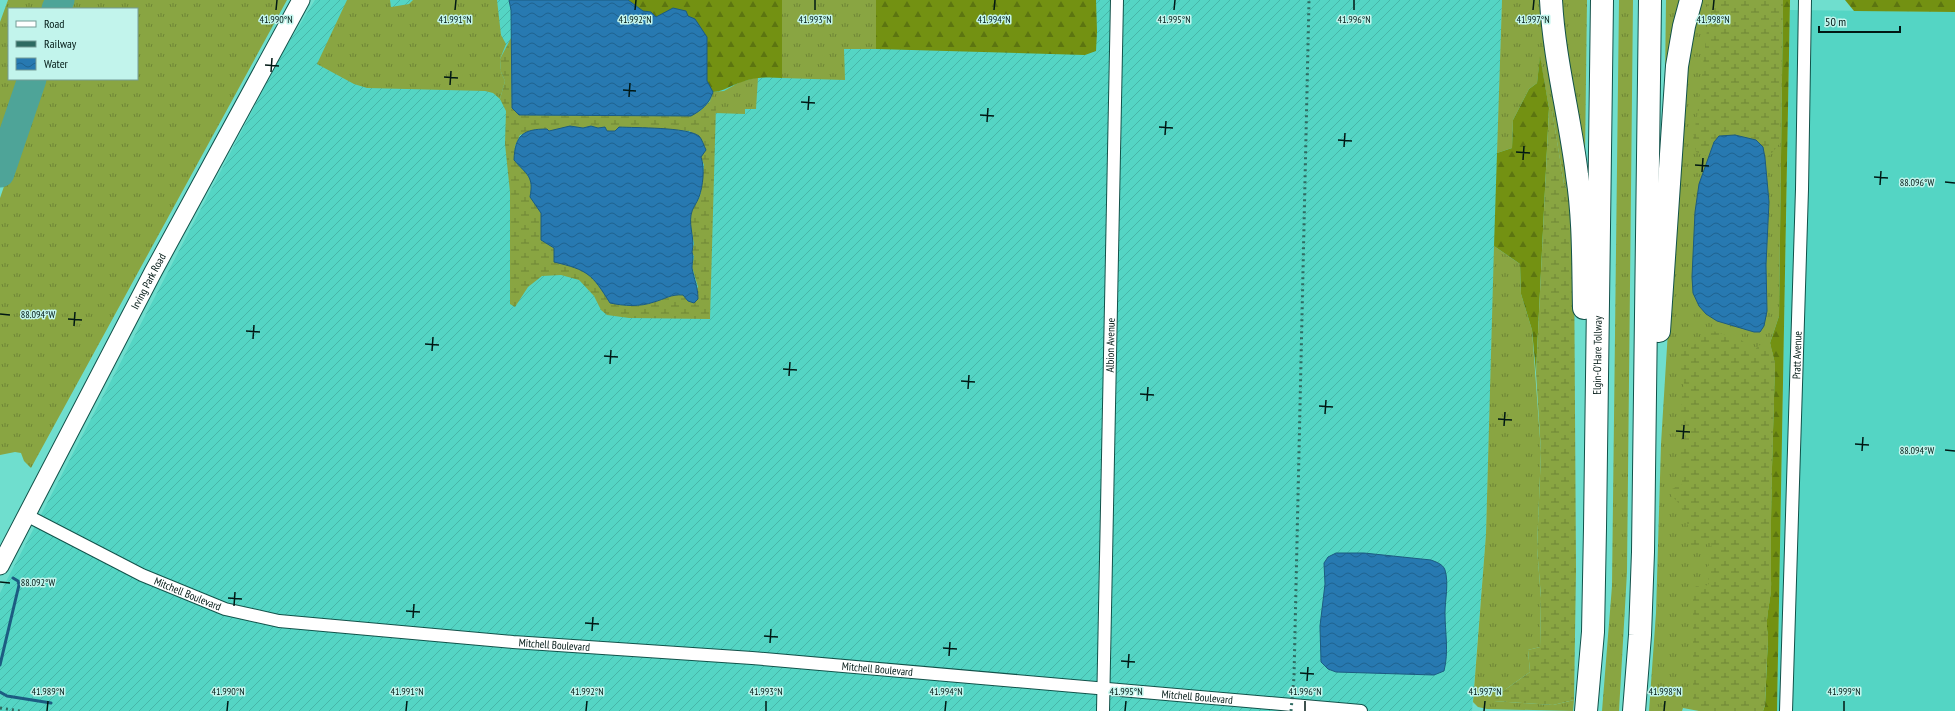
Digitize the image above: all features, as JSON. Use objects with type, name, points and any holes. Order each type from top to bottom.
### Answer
[{"type":"highway","points":[[1551,0],[1554,33],[1578,174],[1581,209],[1587,455],[1596,528]]},
{"type":"highway","name":"Elgin-O'Hare Tollway","points":[[1587,701],[1592,632],[1596,528],[1602,0]]},
{"type":"highway","points":[[1635,703],[1640,635],[1650,0]]},
{"type":"highway","points":[[1643,483],[1658,352],[1677,66],[1684,26],[1691,0]]},
{"type":"main road","name":"Irving Park Road","points":[[0,566],[153,272],[301,0]]},
{"type":"street","name":"Albion Avenue","points":[[1104,689],[1117,0]]},
{"type":"street","name":"Pratt Avenue","points":[[1786,711],[1802,196],[1805,0]]},
{"type":"street","name":"Mitchell Boulevard","points":[[26,515],[142,575],[225,609],[279,621],[378,631],[752,658],[1361,711]]},
{"type":"street","points":[[1103,711],[1104,689]]},
{"type":"shaded area","points":[[315,0],[1502,0],[1486,534],[1472,711],[0,711],[0,593],[284,50]]},
{"type":"shaded area","points":[[1790,10],[1955,12],[1955,711],[1777,711]]},
{"type":"green space","points":[[8,0],[49,0],[46,8],[8,8],[8,80],[21,80],[0,140],[0,22]]},
{"type":"green space","points":[[69,0],[287,0],[31,468],[24,461],[21,453],[15,452],[0,455],[0,198],[41,80],[138,80],[138,8],[66,8]]},
{"type":"green space","points":[[347,0],[390,0],[391,7],[409,4],[413,0],[497,0],[501,35],[506,44],[500,59],[501,72],[505,81],[500,99],[493,93],[485,91],[367,88],[354,84],[317,64]]},
{"type":"green space","points":[[628,0],[782,0],[782,78],[752,79],[713,92],[707,81],[706,37],[656,17],[651,12],[643,11]]},
{"type":"green space","points":[[782,0],[876,0],[876,49],[844,49],[845,80],[782,78]]},
{"type":"green space","points":[[876,0],[1096,0],[1096,51],[1085,55],[876,49]]},
{"type":"green space","points":[[1502,0],[1544,0],[1570,193],[1564,184],[1552,111],[1549,108],[1540,58],[1537,83],[1529,89],[1513,120],[1512,148],[1497,153]]},
{"type":"green space","points":[[1559,0],[1587,0],[1585,157],[1582,158]]},
{"type":"green space","points":[[1619,0],[1633,0],[1627,572],[1619,711],[1602,711],[1612,586]]},
{"type":"green space","points":[[1666,0],[1682,0],[1668,82],[1665,81]]},
{"type":"green space","points":[[1699,0],[1783,0],[1779,316],[1770,343],[1775,364],[1771,499],[1771,588],[1767,622],[1768,636],[1763,711],[1699,711],[1683,708],[1682,711],[1649,711],[1656,613],[1661,444],[1683,88]],"holes":[[[1735,135],[1756,140],[1765,158],[1769,202],[1766,265],[1767,311],[1693,293],[1694,233]]]},
{"type":"green space","points":[[1710,0],[1783,0],[1780,143],[1771,154],[1765,158],[1763,147],[1714,142],[1709,157],[1696,152],[1693,137],[1697,117],[1707,30],[1707,5]]},
{"type":"green space","points":[[1783,0],[1790,0],[1777,711],[1763,711],[1765,705],[1768,636],[1767,622],[1771,588],[1771,500],[1775,364],[1770,343],[1779,316]]},
{"type":"green space","points":[[1845,0],[1955,0],[1955,12],[1854,11]]},
{"type":"green space","points":[[511,38],[512,108],[519,115],[690,116],[700,111],[710,101],[716,105],[710,319],[629,318],[607,315],[601,310],[594,296],[579,280],[561,275],[542,276],[528,287],[515,307],[510,304],[510,192],[505,144],[506,111],[500,99],[505,81],[501,72],[500,59]],"holes":[[[570,126],[583,128],[591,126],[598,128],[605,127],[607,131],[615,131],[619,127],[690,131],[704,165],[700,196],[691,212],[690,222],[694,244],[691,252],[694,256],[692,267],[698,287],[688,301],[683,295],[679,295],[643,305],[610,303],[599,286],[588,274],[582,270],[554,261],[554,248],[541,240],[541,213],[530,197],[531,184],[528,176],[514,160],[515,146],[520,135],[537,129],[554,131]]]},
{"type":"green space","points":[[1540,56],[1549,108],[1536,373],[1532,330],[1521,294],[1520,264],[1494,246],[1497,153],[1512,148],[1513,120],[1529,89],[1537,83]]},
{"type":"green space","points":[[758,77],[756,109],[745,109],[745,114],[715,113],[710,101],[713,92],[724,91],[740,82]]},
{"type":"green space","points":[[1549,108],[1552,110],[1564,184],[1570,193],[1574,250],[1576,570],[1574,700],[1553,705],[1493,701],[1499,694],[1530,672],[1528,650],[1540,647],[1541,597],[1537,548],[1541,452],[1536,373]]},
{"type":"green space","points":[[1494,246],[1520,264],[1521,294],[1532,330],[1541,452],[1537,548],[1541,598],[1540,647],[1528,650],[1530,672],[1499,694],[1494,701],[1553,705],[1574,700],[1573,711],[1487,709],[1478,707],[1473,702],[1486,534]]},
{"type":"green space","points":[[1713,331],[1740,339],[1745,343],[1749,354],[1754,352],[1760,344],[1770,343],[1775,363],[1771,499],[1771,588],[1767,622],[1768,636],[1765,705],[1763,711],[1699,711],[1693,703],[1693,591],[1696,586],[1703,587],[1709,584],[1707,568],[1712,550],[1711,544],[1708,542],[1703,547],[1692,550],[1684,513],[1681,507],[1671,496],[1672,489],[1682,484],[1680,431],[1684,383],[1680,355],[1682,351],[1697,343],[1705,333]]},
{"type":"water","points":[[509,0],[628,0],[643,11],[651,12],[656,17],[673,8],[686,11],[688,16],[695,19],[707,37],[707,81],[713,92],[705,106],[691,116],[519,115],[512,108],[511,10]]},
{"type":"water","points":[[570,126],[583,128],[591,126],[598,128],[605,127],[607,131],[615,131],[619,127],[673,129],[693,133],[700,137],[706,150],[701,157],[703,166],[702,188],[693,208],[691,220],[693,243],[692,268],[698,295],[698,299],[694,303],[688,301],[683,295],[679,295],[643,305],[610,303],[598,285],[588,275],[575,268],[554,262],[554,248],[541,240],[541,213],[530,197],[531,184],[528,176],[514,160],[515,151],[519,139],[526,132],[539,129],[547,129],[549,131]]},
{"type":"water","points":[[1735,135],[1756,140],[1763,147],[1765,158],[1769,202],[1766,265],[1767,311],[1764,326],[1760,332],[1754,332],[1717,321],[1706,314],[1699,306],[1693,293],[1692,277],[1695,212],[1699,184],[1714,142],[1719,136]]},
{"type":"water","points":[[1336,553],[1364,553],[1431,560],[1443,566],[1447,586],[1445,613],[1447,649],[1444,671],[1434,675],[1336,672],[1328,669],[1321,662],[1320,626],[1325,584],[1324,563],[1328,557]]},
{"type":"waterway","points":[[0,665],[19,585],[18,581],[13,578]]},
{"type":"waterway","points":[[0,692],[7,696],[51,703]]},
{"type":"taxiway","points":[[56,8],[60,0]]},
{"type":"taxiway","points":[[0,173],[32,80]]},
{"type":"railway","points":[[1291,711],[1294,677],[1309,0]]},
{"type":"railway","points":[[0,708],[20,711]]}]
